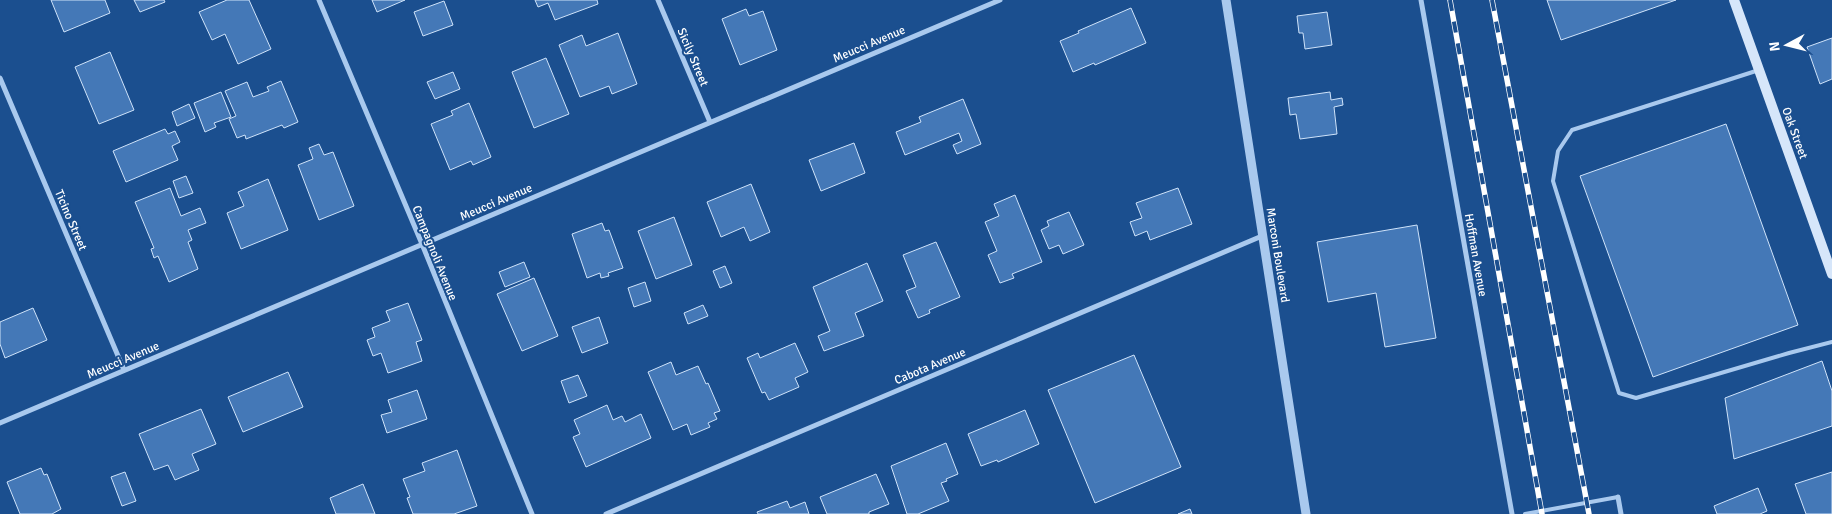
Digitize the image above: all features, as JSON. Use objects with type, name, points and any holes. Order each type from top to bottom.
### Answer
[{"type":"main road","name":"Oak Street","points":[[1734,0],[1832,274]]},
{"type":"street","name":"Campagnoli Avenue","points":[[318,0],[422,244],[532,514]]},
{"type":"street","name":"Sicily Street","points":[[658,0],[710,122]]},
{"type":"street","name":"Meucci Avenue","points":[[0,423],[1000,0]]},
{"type":"street","name":"Marconi Boulevard","points":[[1226,0],[1306,514]]},
{"type":"street","name":"Hoffman Avenue","points":[[1421,0],[1512,514]]},
{"type":"street","name":"Ticino Street","points":[[0,78],[124,370]]},
{"type":"street","name":"Cabota Avenue","points":[[606,514],[1262,236]]},
{"type":"street","points":[[1618,497],[1621,514]]},
{"type":"lane","points":[[1759,70],[1572,130],[1558,151],[1553,181],[1619,393],[1636,398],[1832,342]]},
{"type":"lane","points":[[1525,514],[1618,497]]},
{"type":"building","points":[[51,0],[105,0],[110,13],[64,32]]},
{"type":"building","points":[[134,0],[164,0],[165,2],[140,12]]},
{"type":"building","points":[[227,0],[249,0],[271,49],[238,64],[225,34],[212,40],[199,12]]},
{"type":"building","points":[[372,0],[405,0],[377,12]]},
{"type":"building","points":[[535,0],[597,0],[598,4],[555,20],[548,3],[538,7]]},
{"type":"building","points":[[1547,0],[1676,0],[1561,40]]},
{"type":"building","points":[[444,1],[453,25],[423,36],[414,12]]},
{"type":"building","points":[[1131,8],[1146,43],[1095,65],[1094,63],[1073,72],[1060,41]]},
{"type":"building","points":[[746,9],[749,16],[763,11],[777,50],[740,65],[722,19]]},
{"type":"building","points":[[1327,12],[1332,45],[1305,49],[1303,33],[1299,33],[1297,16]]},
{"type":"building","points":[[618,33],[637,84],[612,94],[609,86],[580,97],[559,45],[582,35],[586,46]]},
{"type":"building","points":[[1832,38],[1832,79],[1820,84],[1807,47]]},
{"type":"building","points":[[110,52],[134,110],[99,124],[75,67]]},
{"type":"building","points":[[546,58],[569,114],[534,128],[512,72]]},
{"type":"building","points":[[453,72],[460,89],[435,99],[427,82]]},
{"type":"building","points":[[281,81],[298,122],[284,128],[282,125],[246,139],[245,135],[237,138],[229,119],[236,116],[225,91],[247,82],[253,97],[269,91],[267,87]]},
{"type":"building","points":[[221,92],[231,117],[214,123],[216,127],[205,132],[194,103]]},
{"type":"building","points":[[1330,92],[1331,100],[1342,98],[1343,105],[1334,107],[1337,134],[1300,139],[1296,114],[1290,115],[1288,98]]},
{"type":"building","points":[[963,99],[981,144],[957,154],[953,145],[962,141],[959,133],[905,155],[896,132],[921,122],[919,117]]},
{"type":"building","points":[[469,103],[491,157],[473,165],[471,161],[450,170],[431,124],[453,115],[451,111]]},
{"type":"building","points":[[189,104],[195,118],[177,126],[172,112]]},
{"type":"building","points":[[1726,124],[1798,325],[1653,377],[1580,176]]},
{"type":"building","points":[[165,129],[168,134],[175,131],[180,142],[172,146],[178,160],[126,182],[113,151]]},
{"type":"building","points":[[854,143],[865,173],[821,191],[809,160]]},
{"type":"building","points":[[319,144],[324,155],[333,152],[354,206],[319,220],[298,165],[313,159],[309,148]]},
{"type":"building","points":[[186,176],[193,193],[179,198],[173,181]]},
{"type":"building","points":[[268,179],[288,230],[241,249],[227,213],[244,206],[238,192]]},
{"type":"building","points":[[751,184],[770,232],[750,241],[744,227],[721,237],[707,202]]},
{"type":"building","points":[[170,188],[181,216],[200,208],[206,223],[188,230],[192,240],[188,242],[198,269],[169,282],[158,256],[154,258],[151,249],[154,248],[135,202]]},
{"type":"building","points":[[1178,188],[1192,224],[1150,240],[1147,231],[1135,236],[1130,222],[1142,218],[1136,203]]},
{"type":"building","points":[[1015,195],[1042,262],[1012,274],[1014,278],[1000,283],[988,255],[997,251],[985,222],[999,216],[994,204]]},
{"type":"building","points":[[1069,212],[1084,245],[1063,254],[1059,245],[1049,249],[1041,230],[1049,226],[1047,221]]},
{"type":"building","points":[[674,217],[692,265],[656,279],[638,231]]},
{"type":"building","points":[[602,223],[605,231],[609,230],[623,268],[608,273],[609,276],[601,278],[600,273],[587,278],[572,234]]},
{"type":"building","points":[[1417,225],[1436,338],[1385,347],[1376,293],[1328,302],[1317,242]]},
{"type":"building","points":[[936,242],[960,297],[929,310],[930,313],[918,318],[906,291],[916,287],[903,255]]},
{"type":"building","points":[[524,262],[530,277],[505,287],[499,272]]},
{"type":"building","points":[[867,263],[883,301],[855,313],[864,336],[824,351],[818,336],[830,331],[813,287]]},
{"type":"building","points":[[725,266],[732,283],[720,288],[713,271]]},
{"type":"building","points":[[534,278],[558,336],[522,351],[497,294]]},
{"type":"building","points":[[645,282],[651,301],[634,307],[628,288]]},
{"type":"building","points":[[408,303],[422,340],[416,342],[422,361],[388,373],[381,353],[373,356],[367,340],[375,337],[372,328],[390,321],[386,311]]},
{"type":"building","points":[[703,305],[708,316],[688,324],[684,313]]},
{"type":"building","points":[[33,308],[47,340],[5,358],[0,344],[0,322]]},
{"type":"building","points":[[599,317],[608,343],[582,353],[572,327]]},
{"type":"building","points":[[795,343],[808,372],[795,378],[799,387],[769,400],[765,392],[762,393],[747,358],[758,353],[760,358]]},
{"type":"building","points":[[1134,355],[1181,467],[1095,503],[1048,390]]},
{"type":"building","points":[[1822,361],[1832,391],[1832,426],[1734,459],[1725,398]]},
{"type":"building","points":[[671,362],[676,375],[698,366],[706,384],[708,383],[720,411],[714,413],[717,419],[708,423],[710,427],[691,435],[687,424],[673,430],[648,372]]},
{"type":"building","points":[[288,372],[303,407],[243,432],[228,397]]},
{"type":"building","points":[[578,375],[587,396],[569,403],[561,381]]},
{"type":"building","points":[[417,390],[427,419],[387,433],[381,415],[392,412],[388,400]]},
{"type":"building","points":[[607,405],[613,420],[622,416],[625,422],[641,414],[651,438],[586,467],[573,437],[580,434],[574,420]]},
{"type":"building","points":[[201,409],[216,444],[192,454],[199,470],[175,480],[168,465],[154,470],[139,434]]},
{"type":"building","points":[[1025,410],[1039,444],[998,462],[997,460],[981,466],[968,434]]},
{"type":"building","points":[[946,443],[958,474],[941,483],[949,501],[918,514],[907,514],[891,466]]},
{"type":"building","points":[[457,450],[477,506],[454,514],[413,514],[407,498],[410,497],[403,479],[425,471],[422,463]]},
{"type":"building","points":[[41,468],[44,475],[47,474],[61,509],[52,514],[20,514],[7,482]]},
{"type":"building","points":[[125,472],[136,501],[122,506],[111,477]]},
{"type":"building","points":[[1832,472],[1832,514],[1806,514],[1795,484]]},
{"type":"building","points":[[876,474],[889,504],[869,512],[869,514],[827,514],[820,497]]},
{"type":"building","points":[[363,484],[375,514],[336,514],[330,498]]},
{"type":"building","points":[[1758,488],[1767,511],[1760,514],[1717,514],[1714,506]]},
{"type":"building","points":[[787,501],[790,508],[805,502],[809,514],[758,514],[757,512]]},
{"type":"building","points":[[1190,509],[1192,514],[1178,514]]},
{"type":"railway","points":[[1450,0],[1542,514]]},
{"type":"railway","points":[[1492,0],[1589,514]]}]
